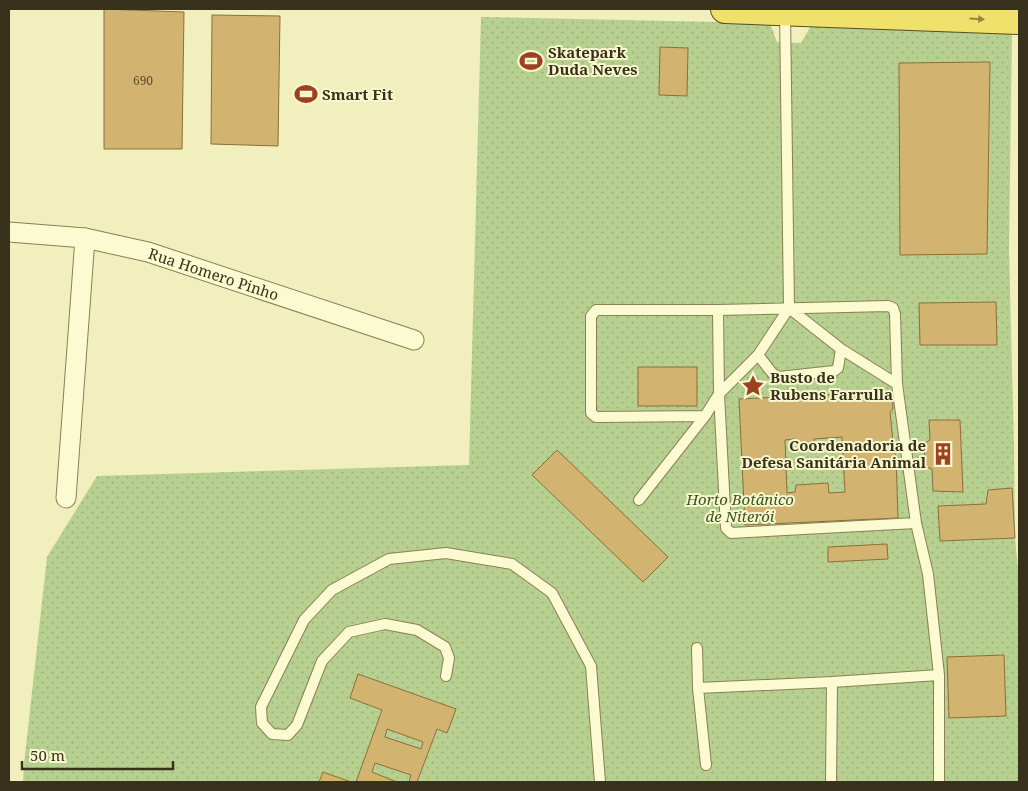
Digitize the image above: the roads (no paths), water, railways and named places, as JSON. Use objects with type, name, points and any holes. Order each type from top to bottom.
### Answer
[{"type":"highway","points":[[725,9],[901,12],[1019,20]]},
{"type":"street","name":"Rua Homero Pinho","points":[[9,232],[85,238],[148,252],[414,340]]},
{"type":"street","points":[[66,498],[85,238]]},
{"type":"lane","points":[[639,500],[705,416],[719,394],[758,355],[789,308],[785,10]]},
{"type":"lane","points":[[705,416],[596,417],[593,415],[591,410],[591,316],[596,310],[718,310],[888,306],[893,308],[895,314],[897,384],[916,524],[928,574],[938,675],[939,782]]},
{"type":"lane","points":[[789,308],[841,349],[897,384]]},
{"type":"lane","points":[[718,310],[719,394],[726,528],[728,531],[731,533],[916,524]]},
{"type":"lane","points":[[758,355],[773,374],[779,377],[834,371],[838,368],[841,349]]},
{"type":"lane","points":[[446,676],[449,658],[445,647],[417,630],[385,624],[349,632],[322,661],[297,725],[288,734],[272,734],[262,723],[261,707],[304,620],[332,590],[388,559],[446,553],[512,564],[552,593],[591,666],[600,782]]},
{"type":"lane","points":[[697,648],[698,688],[706,765]]},
{"type":"lane","points":[[698,688],[938,675]]},
{"type":"lane","points":[[830,782],[832,682]]},
{"type":"place","name":"Skatepark Duda Neves","points":[[531,61]]},
{"type":"place","name":"Smart Fit","points":[[306,94]]},
{"type":"place","name":"Busto de Rubens Farrulla","points":[[753,386]]},
{"type":"place","name":"Coordenadoria de Defesa Sanitária Animal","points":[[943,454]]},
{"type":"park label","name":"Horto Botânico de Niterói","points":[[740,508]]}]
